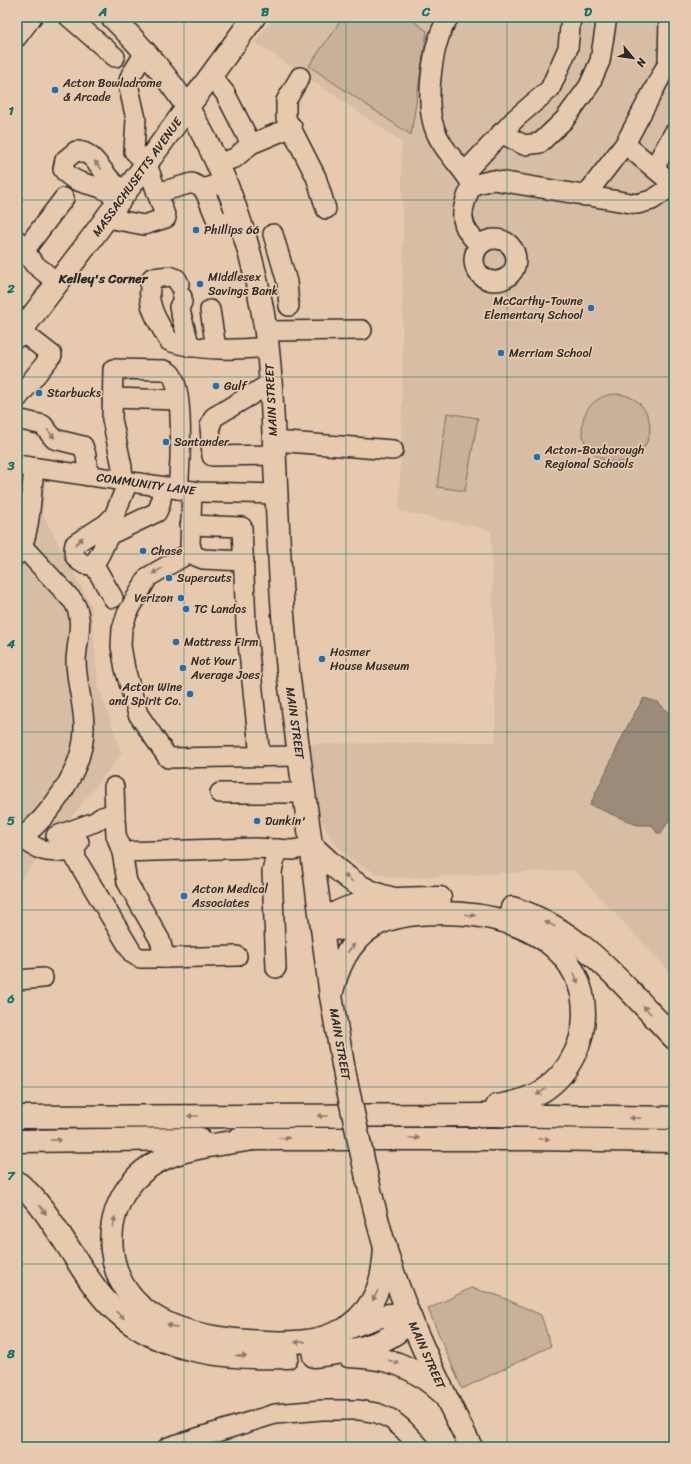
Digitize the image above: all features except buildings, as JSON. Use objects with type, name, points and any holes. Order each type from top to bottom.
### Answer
[{"type":"main road","name":"MAIN STREET","points":[[112,17],[145,54],[187,108],[220,172],[240,223],[260,298],[267,339],[271,384],[284,631],[331,996],[345,1076],[367,1178],[385,1245],[410,1317],[444,1394],[471,1447]]},
{"type":"main road","name":"MASSACHUSETTS AVENUE","points":[[19,333],[107,218],[254,17]]},
{"type":"main road","points":[[312,846],[344,875],[369,892],[387,898],[410,900]]},
{"type":"main road","points":[[436,1116],[518,1103],[535,1096],[550,1086],[567,1068],[579,1044],[584,1015],[581,992],[572,968],[555,947],[538,935],[518,926],[493,918],[458,914],[422,914],[340,929],[322,924],[332,914],[347,908],[381,902],[446,898],[483,902],[519,910],[550,923],[590,952],[674,1038]]},
{"type":"main road","points":[[331,996],[338,969],[350,947],[368,930],[389,920]]},
{"type":"main road","points":[[17,1117],[436,1116],[674,1118]]},
{"type":"main road","points":[[17,1141],[254,1139],[530,1139],[674,1141]]},
{"type":"main road","points":[[254,1139],[174,1154],[156,1162],[139,1174],[122,1197],[113,1223],[112,1248],[119,1277],[129,1294],[147,1312],[167,1324],[188,1331],[228,1339],[280,1342],[309,1341],[338,1333],[390,1315],[401,1314],[410,1317],[406,1324],[397,1332],[373,1344],[342,1352],[314,1356]]},
{"type":"main road","points":[[17,1182],[43,1209],[100,1295],[117,1312],[142,1331],[172,1344],[216,1353],[265,1357],[359,1356],[393,1361],[416,1372],[444,1394]]},
{"type":"main road","points":[[338,1333],[359,1318],[374,1298],[383,1274],[385,1245]]},
{"type":"street","points":[[17,37],[32,17]]},
{"type":"street","points":[[69,17],[115,57]]},
{"type":"street","points":[[449,17],[437,46],[431,72],[431,100],[434,127],[449,155],[469,178],[493,180],[637,204],[652,200],[674,185],[625,144]]},
{"type":"street","points":[[480,245],[469,236],[463,225],[464,202],[469,178],[501,133],[550,89],[568,48],[571,17]]},
{"type":"street","points":[[501,133],[524,145],[540,143],[565,119],[589,86],[600,61],[607,17]]},
{"type":"street","points":[[585,196],[625,144],[668,63],[669,17]]},
{"type":"street","points":[[107,218],[144,225],[166,218],[147,164],[134,150],[136,119],[128,87],[131,74],[145,54]]},
{"type":"street","points":[[211,76],[225,93],[251,144]]},
{"type":"street","points":[[300,77],[286,101],[286,118],[316,176],[326,209]]},
{"type":"street","points":[[204,189],[220,172],[251,144],[292,127]]},
{"type":"street","points":[[654,168],[674,133]]},
{"type":"street","points":[[157,193],[192,183],[204,189],[217,221],[240,223]]},
{"type":"street","points":[[58,283],[34,264],[20,245],[64,198]]},
{"type":"street","points":[[260,298],[289,300],[273,234]]},
{"type":"street","points":[[190,347],[178,291],[152,278],[148,290],[155,318],[169,341],[190,347],[252,349],[267,339],[362,330]]},
{"type":"street","points":[[210,310],[216,348]]},
{"type":"street","points":[[17,399],[52,355],[19,333]]},
{"type":"street","points":[[178,489],[152,514],[85,564],[77,559],[74,550],[76,544],[106,524],[114,516],[122,502],[125,481],[112,419],[113,369],[164,370],[170,373],[175,382],[181,427],[178,489],[190,525],[191,552],[196,557],[204,559],[244,561]]},
{"type":"street","points":[[271,384],[214,417],[210,426],[212,456],[274,448],[393,450]]},
{"type":"street","points":[[112,398],[178,400]]},
{"type":"street","points":[[17,419],[43,425],[54,439],[83,446],[86,455],[88,476]]},
{"type":"street","points":[[26,467],[20,551],[73,601],[78,609],[79,618],[76,668],[84,728],[81,753],[70,780],[56,800],[19,839],[40,851],[74,852]]},
{"type":"street","name":"COMMUNITY LANE","points":[[26,467],[178,489],[276,494]]},
{"type":"street","points":[[113,598],[109,547],[106,539],[111,534],[152,514]]},
{"type":"street","points":[[190,525],[242,527],[246,624],[260,757]]},
{"type":"street","points":[[191,552],[150,575],[145,580],[124,619],[122,629],[122,646],[127,678],[138,714],[168,758],[299,756]]},
{"type":"street","points":[[114,787],[116,835],[122,852],[127,882],[160,940],[165,958]]},
{"type":"street","points":[[220,793],[305,793]]},
{"type":"street","points":[[115,815],[102,817],[95,822],[56,836],[79,842],[74,852],[76,859],[133,954],[140,958],[237,956]]},
{"type":"street","points":[[122,852],[255,848],[293,850],[312,846]]},
{"type":"street","points":[[276,968],[272,872],[277,849]]},
{"type":"street","points":[[17,980],[43,978]]},
{"type":"street","points":[[168,1447],[275,1414],[322,1410],[359,1410],[377,1413],[391,1419],[420,1447]]},
{"type":"shaded area","name":"Acton-Boxborough Regional Schools","points":[[274,17],[674,17],[674,976],[574,870],[397,878],[380,875],[350,860],[330,838],[323,824],[318,810],[310,744],[496,742],[491,530],[399,511],[402,402],[403,239],[401,141],[255,42]]},
{"type":"shaded area","points":[[343,17],[408,17],[427,31],[411,135],[309,66]]},
{"type":"shaded area","points":[[609,394],[623,394],[635,400],[644,409],[650,421],[648,441],[640,452],[629,460],[623,462],[609,462],[603,460],[592,452],[584,441],[582,435],[582,421],[584,415],[592,404],[603,396]]},
{"type":"shaded area","points":[[447,413],[478,418],[465,491],[437,487]]},
{"type":"shaded area","points":[[17,477],[45,482],[42,513],[91,605],[98,685],[122,754],[17,884]]},
{"type":"shaded area","points":[[644,698],[658,702],[674,718],[674,813],[661,833],[657,833],[652,825],[637,825],[590,805],[630,721]]},
{"type":"shaded area","points":[[471,1288],[497,1295],[541,1315],[551,1346],[462,1389],[428,1309]]},
{"type":"place","name":"Acton Bowladrome & Arcade","points":[[55,90]]},
{"type":"place","name":"Phillips 66","points":[[196,230]]},
{"type":"place","name":"Middlesex Savings Bank","points":[[200,284]]},
{"type":"place","name":"McCarthy-Towne Elementary School","points":[[591,308]]},
{"type":"place","name":"Merriam School","points":[[501,353]]},
{"type":"place","name":"Gulf","points":[[216,386]]},
{"type":"place","name":"Starbucks","points":[[39,393]]},
{"type":"place","name":"Santander","points":[[166,442]]},
{"type":"place","name":"Acton-Boxborough Regional Schools","points":[[537,457]]},
{"type":"place","name":"Chase","points":[[143,551]]},
{"type":"place","name":"Supercuts","points":[[169,578]]},
{"type":"place","name":"Verizon","points":[[181,598]]},
{"type":"place","name":"TC Landos","points":[[186,609]]},
{"type":"place","name":"Mattress Firm","points":[[176,642]]},
{"type":"place","name":"Hosmer House Museum","points":[[322,659]]},
{"type":"place","name":"Not Your Average Joes","points":[[183,668]]},
{"type":"place","name":"Acton Wine and Spirit Co.","points":[[190,694]]},
{"type":"place","name":"Dunkin'","points":[[257,821]]},
{"type":"place","name":"Acton Medical Associates","points":[[184,896]]},
{"type":"district","name":"Kelley's Corner","points":[[103,278]]}]
